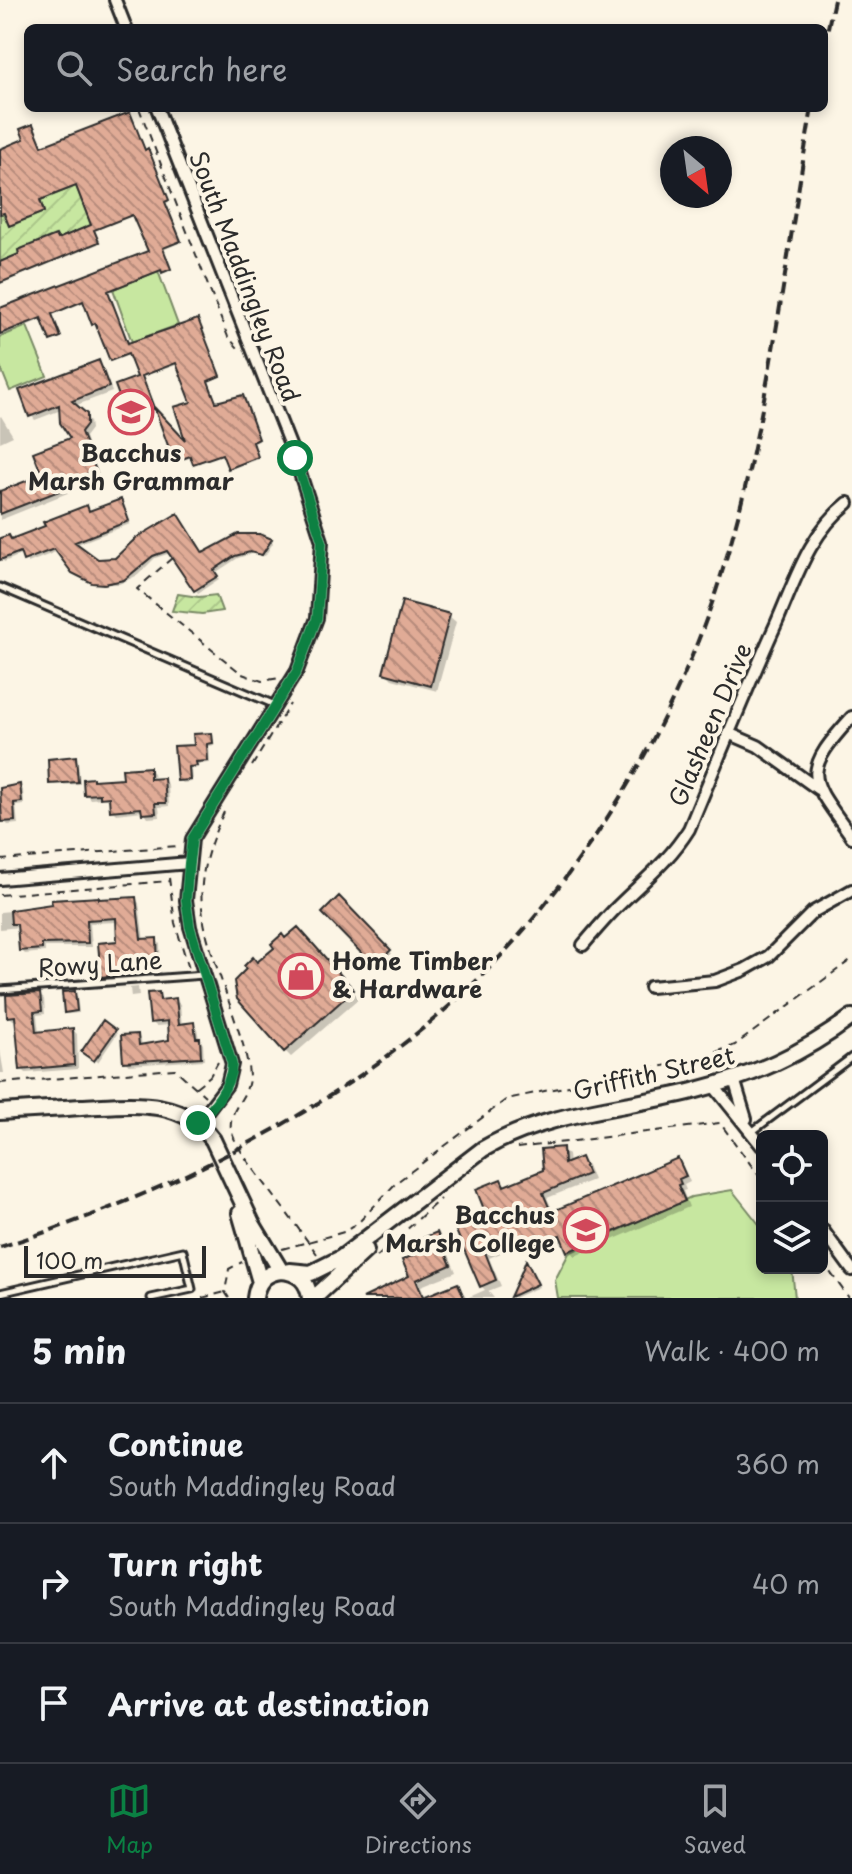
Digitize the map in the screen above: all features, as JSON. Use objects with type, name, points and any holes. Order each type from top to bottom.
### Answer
[{"type":"street","points":[[115,0],[124,24]]},
{"type":"street","name":"South Maddingley Road","points":[[159,112],[295,458],[322,541],[317,618],[297,671],[192,839],[186,900],[190,927],[232,1064],[227,1085],[198,1123]]},
{"type":"street","name":"Glasheen Drive","points":[[583,945],[680,845],[808,548],[830,519],[848,503]]},
{"type":"street","points":[[818,789],[815,771],[823,751],[852,717]]},
{"type":"street","points":[[728,733],[758,746],[818,789],[852,837]]},
{"type":"street","points":[[0,879],[189,863]]},
{"type":"street","points":[[650,987],[715,981],[744,970],[769,956],[813,912],[852,890]]},
{"type":"street","name":"Griffith Street","points":[[255,1292],[267,1275],[286,1271],[311,1273],[341,1258],[502,1138],[539,1123],[734,1079],[779,1063],[822,1039],[852,1017]]},
{"type":"street","points":[[734,1079],[740,1108],[752,1132]]},
{"type":"street","points":[[713,1085],[756,1138]]},
{"type":"street","points":[[0,1112],[139,1104],[170,1109],[198,1123],[213,1140],[252,1223],[286,1271],[304,1280],[312,1298]]},
{"type":"street","name":"Griffith Street","points":[[312,1298],[462,1165]]},
{"type":"street","points":[[230,1178],[255,1292]]},
{"type":"street","points":[[828,1237],[852,1270]]},
{"type":"lane","points":[[0,587],[277,700]]},
{"type":"lane","name":"Rowy Lane","points":[[0,990],[204,975]]},
{"type":"lane","points":[[752,1132],[852,1057]]},
{"type":"lane","points":[[0,1293],[183,1251],[192,1289],[151,1298]]},
{"type":"path","points":[[141,112],[228,337],[241,351]]},
{"type":"path","points":[[172,558],[137,589],[242,674],[262,681],[280,677],[277,682]]},
{"type":"path","points":[[250,769],[291,704],[277,700]]},
{"type":"path","points":[[225,808],[201,872],[199,897],[205,933],[246,1053],[247,1088],[232,1115],[231,1132],[245,1157],[308,1241]]},
{"type":"path","points":[[0,860],[178,846],[170,865],[169,881],[175,923],[191,976]]},
{"type":"path","points":[[0,895],[169,881]]},
{"type":"path","points":[[196,1087],[210,1076],[218,1062]]},
{"type":"path","points":[[0,1083],[175,1069],[215,1104]]},
{"type":"path","points":[[519,1147],[720,1123],[756,1172]]},
{"type":"path","points":[[376,1258],[445,1195]]},
{"type":"path","points":[[828,1269],[849,1298]]},
{"type":"path","points":[[202,1298],[225,1292],[229,1298]]},
{"type":"green space","points":[[74,181],[91,225],[58,239],[55,235],[18,250],[19,254],[0,262],[0,214],[3,213],[9,226],[44,212],[40,200],[73,187]]},
{"type":"green space","points":[[158,271],[178,325],[132,342],[113,289]]},
{"type":"green space","points":[[27,326],[47,376],[10,391],[0,366],[0,337]]},
{"type":"green space","points":[[178,594],[199,597],[216,595],[222,611],[202,614],[172,611]]},
{"type":"green space","points":[[732,1190],[756,1220],[756,1274],[793,1274],[795,1298],[558,1298],[555,1280],[569,1253],[691,1197]]},
{"type":"building","points":[[130,112],[169,200],[165,202],[181,241],[163,248],[171,269],[108,291],[128,343],[198,319],[220,376],[208,381],[216,402],[243,395],[259,439],[253,442],[258,457],[228,469],[222,454],[193,464],[190,456],[174,462],[154,407],[185,440],[174,407],[191,402],[176,363],[142,376],[154,408],[127,418],[115,385],[137,377],[128,354],[110,361],[83,301],[52,314],[61,337],[50,341],[41,318],[0,334],[0,308],[148,251],[132,215],[94,230],[99,242],[0,283],[0,262],[19,254],[18,250],[56,235],[58,239],[91,225],[76,186],[40,200],[44,212],[9,226],[4,213],[0,214],[0,149],[24,139],[20,129],[33,124],[42,146]]},
{"type":"building","points":[[99,360],[109,387],[72,401],[87,414],[87,424],[81,432],[96,471],[75,478],[77,484],[0,514],[0,491],[42,475],[33,452],[70,438],[60,423],[59,405],[29,417],[19,390]]},
{"type":"building","points":[[121,499],[129,521],[75,542],[98,559],[115,558],[136,538],[178,513],[203,553],[238,534],[260,534],[272,539],[262,555],[250,552],[235,556],[214,570],[218,576],[194,591],[167,551],[153,556],[124,580],[104,584],[92,583],[72,573],[54,549],[23,561],[20,552],[0,560],[0,538],[9,535],[11,539],[45,526],[43,522],[87,505],[89,511]]},
{"type":"building","points":[[402,601],[450,614],[431,686],[383,673]]},
{"type":"building","points":[[212,733],[213,743],[207,744],[208,761],[196,762],[197,766],[189,767],[190,780],[177,781],[174,746],[194,745],[193,734]]},
{"type":"building","points":[[76,756],[78,782],[49,784],[48,759]]},
{"type":"building","points":[[150,767],[150,779],[164,778],[166,803],[155,803],[156,813],[142,814],[141,808],[110,811],[109,797],[84,795],[83,779],[123,778],[122,769]]},
{"type":"building","points":[[20,784],[22,802],[14,803],[15,821],[2,822],[0,788]]},
{"type":"building","points":[[339,896],[391,950],[374,966],[322,913]]},
{"type":"building","points":[[136,897],[141,939],[157,938],[158,971],[101,977],[98,943],[117,941],[116,918],[87,920],[88,943],[42,944],[42,949],[19,951],[17,924],[11,924],[10,910],[52,904],[51,900]]},
{"type":"building","points":[[298,927],[354,990],[284,1052],[237,999],[234,981],[253,957],[257,962],[274,948],[271,944],[282,934],[285,938]]},
{"type":"building","points":[[75,991],[77,1011],[64,1013],[62,992]]},
{"type":"building","points":[[159,992],[160,1000],[176,998],[179,1024],[194,1022],[196,1038],[200,1038],[201,1057],[123,1062],[121,1035],[138,1034],[139,1045],[169,1040],[168,1021],[150,1023],[147,993]]},
{"type":"building","points":[[40,993],[42,1011],[34,1012],[36,1032],[73,1028],[74,1065],[20,1070],[15,1016],[7,1017],[6,995]]},
{"type":"building","points":[[103,1020],[116,1030],[94,1061],[81,1052]]},
{"type":"building","points":[[563,1147],[564,1164],[581,1157],[588,1174],[543,1193],[551,1212],[678,1158],[686,1176],[679,1179],[681,1184],[678,1185],[685,1201],[567,1252],[560,1235],[521,1247],[516,1247],[513,1240],[485,1252],[496,1280],[480,1287],[454,1226],[485,1212],[476,1189],[501,1179],[504,1186],[543,1170],[541,1149]]},
{"type":"building","points":[[437,1232],[451,1265],[416,1280],[423,1297],[458,1283],[464,1298],[363,1298],[409,1276],[402,1260],[414,1255],[409,1244]]},
{"type":"building","points":[[526,1260],[538,1284],[510,1297],[521,1273]]},
{"type":"railway","points":[[828,28],[834,0]]},
{"type":"railway","points":[[0,1247],[68,1224],[206,1165],[339,1090],[401,1046],[458,998],[509,947],[573,868],[602,826],[654,737],[697,645],[714,597],[748,477],[761,416],[811,112]]},
{"type":"place","name":"Bacchus Marsh Grammar","points":[[131,412]]},
{"type":"place","name":"Home Timber & Hardware","points":[[301,976]]},
{"type":"place","name":"Bacchus Marsh College","points":[[586,1230]]},
{"type":"route","points":[[198,1123],[227,1085],[232,1064],[190,927],[186,900],[192,839],[297,671],[317,618],[322,541],[295,458]]}]
